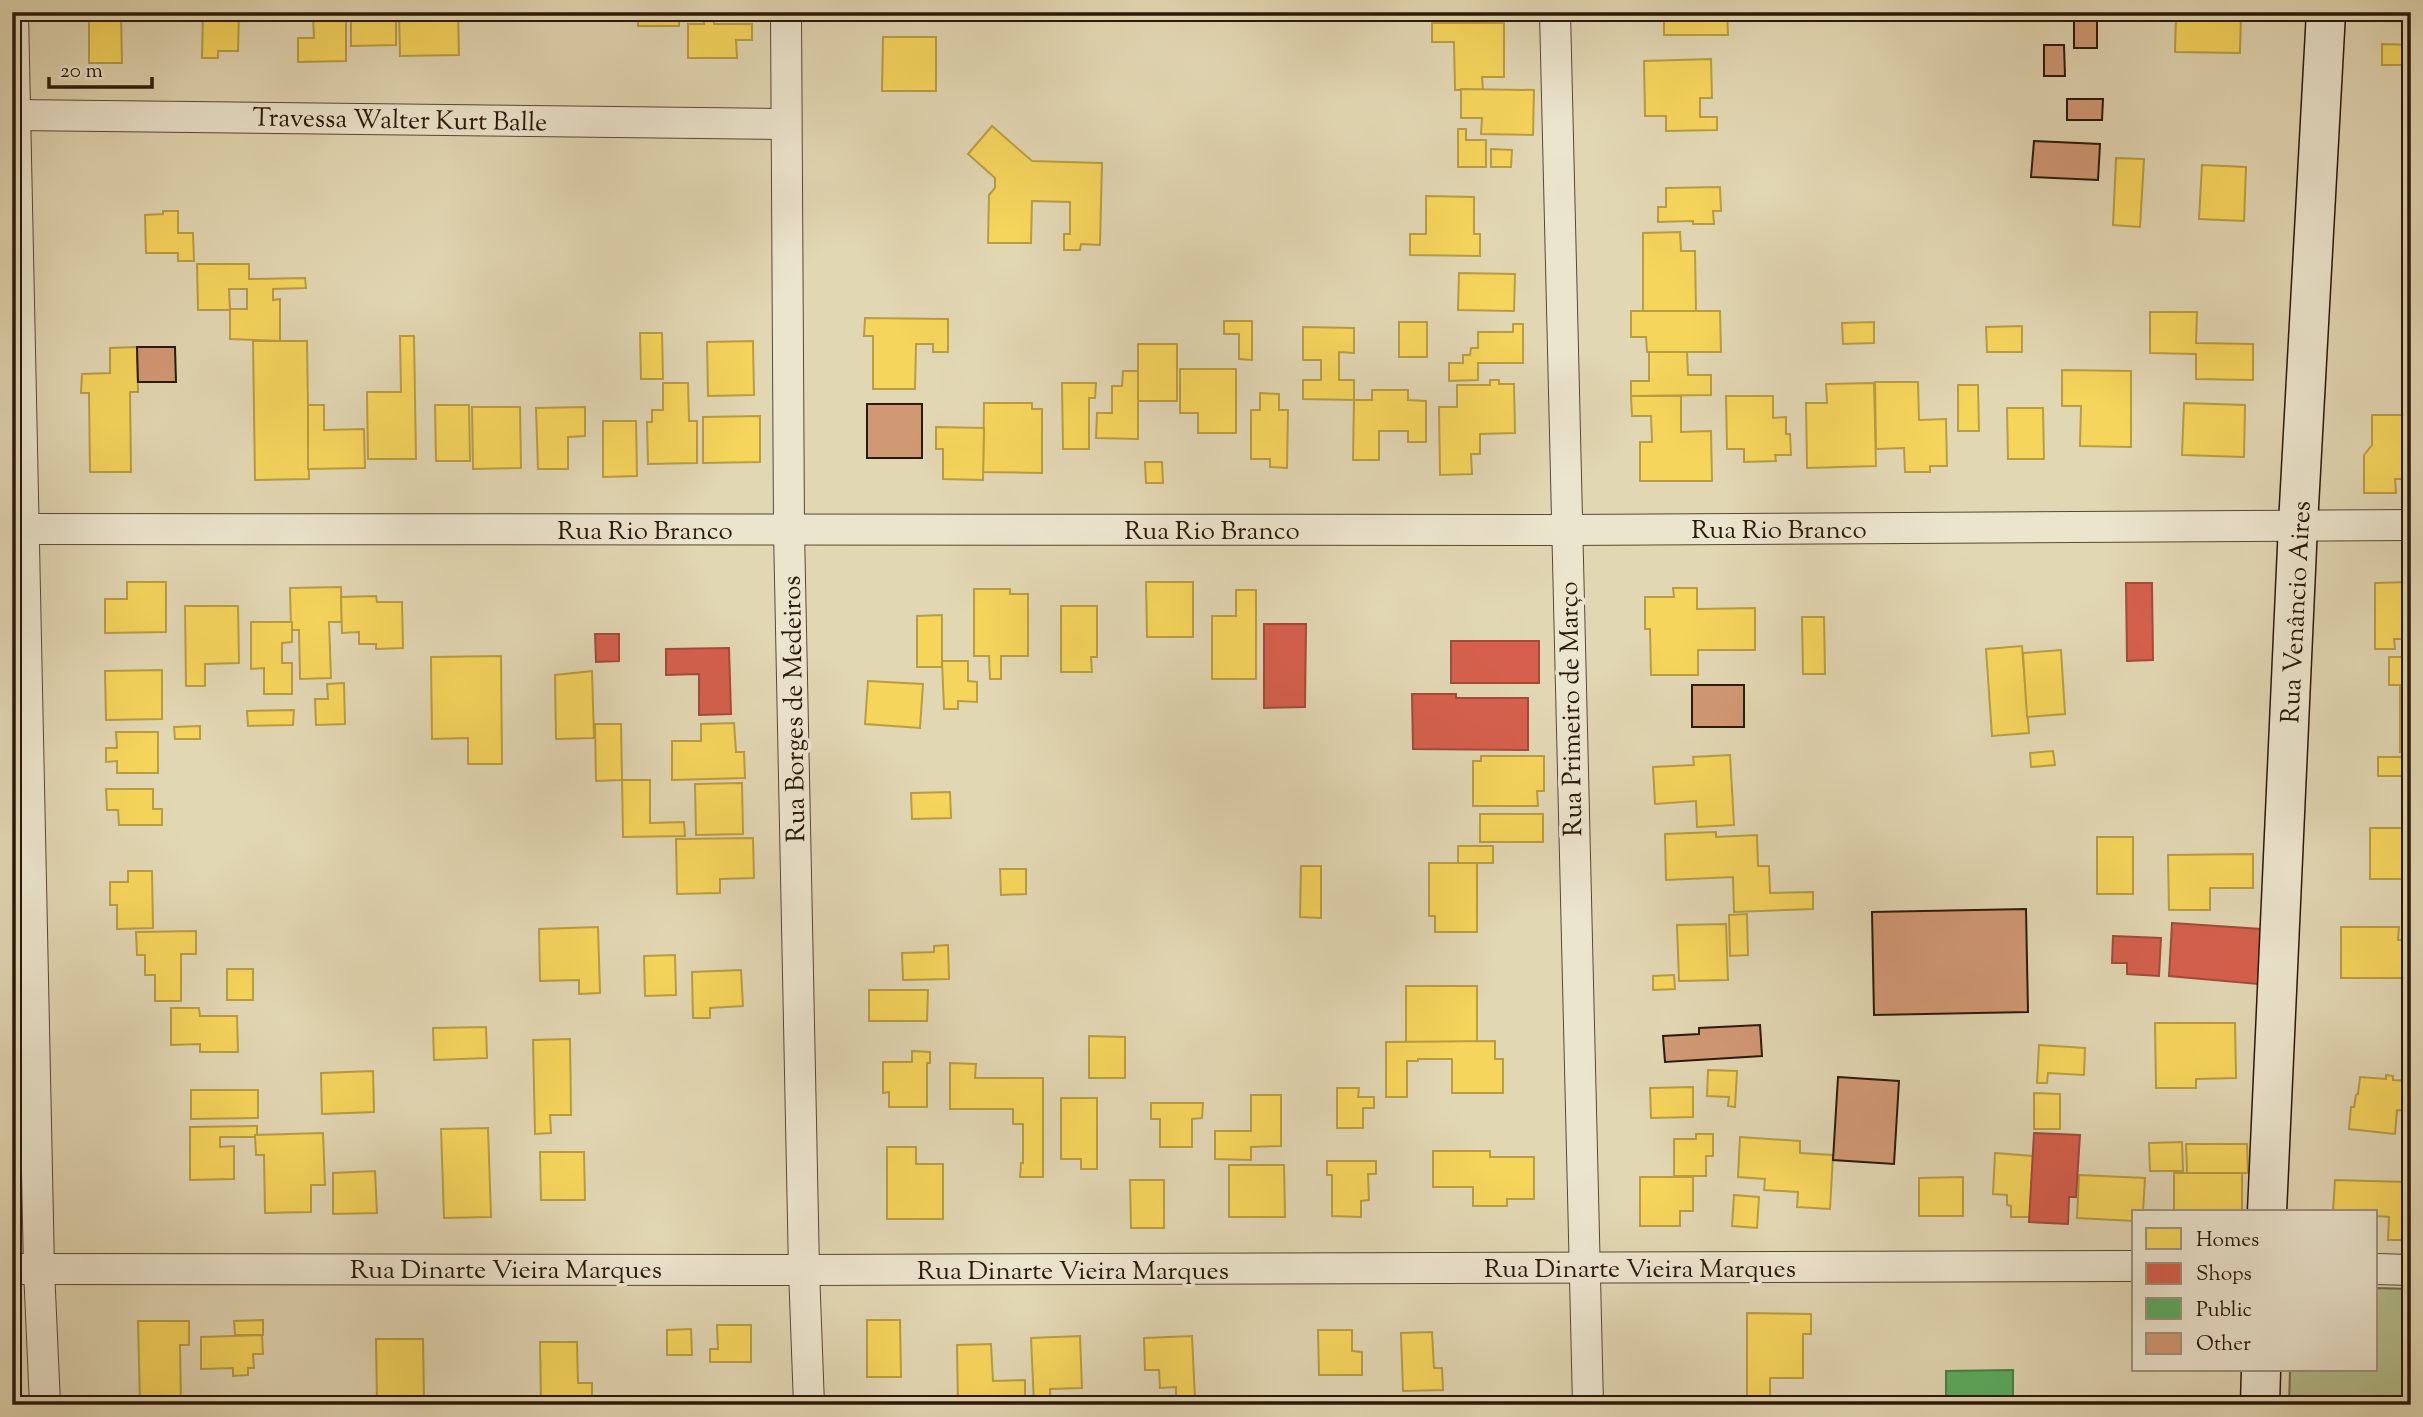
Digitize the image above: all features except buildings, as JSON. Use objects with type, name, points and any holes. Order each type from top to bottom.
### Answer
[{"type":"street","points":[[13,12],[25,1269],[45,1405]]},
{"type":"street","name":"Rua Borges de Medeiros","points":[[786,12],[789,530],[809,1405]]},
{"type":"street","name":"Rua Primeiro de Março","points":[[1555,12],[1588,1405]]},
{"type":"street","name":"Rua Venâncio Aires","points":[[2267,1210],[2298,525],[2326,12]]},
{"type":"street","name":"Travessa Walter Kurt Balle","points":[[15,114],[786,124]]},
{"type":"street","name":"Rua Rio Branco","points":[[18,529],[1566,530],[2411,526]]},
{"type":"street","name":"Rua Dinarte Vieira Marques","points":[[25,1269],[1585,1269],[2132,1266]]},
{"type":"street","points":[[2378,1269],[2411,1270]]},
{"type":"street","points":[[2260,1405],[2261,1372]]},
{"type":"green space","points":[[2378,1288],[2411,1289],[2411,1405],[2289,1405],[2290,1372],[2378,1372]]}]
